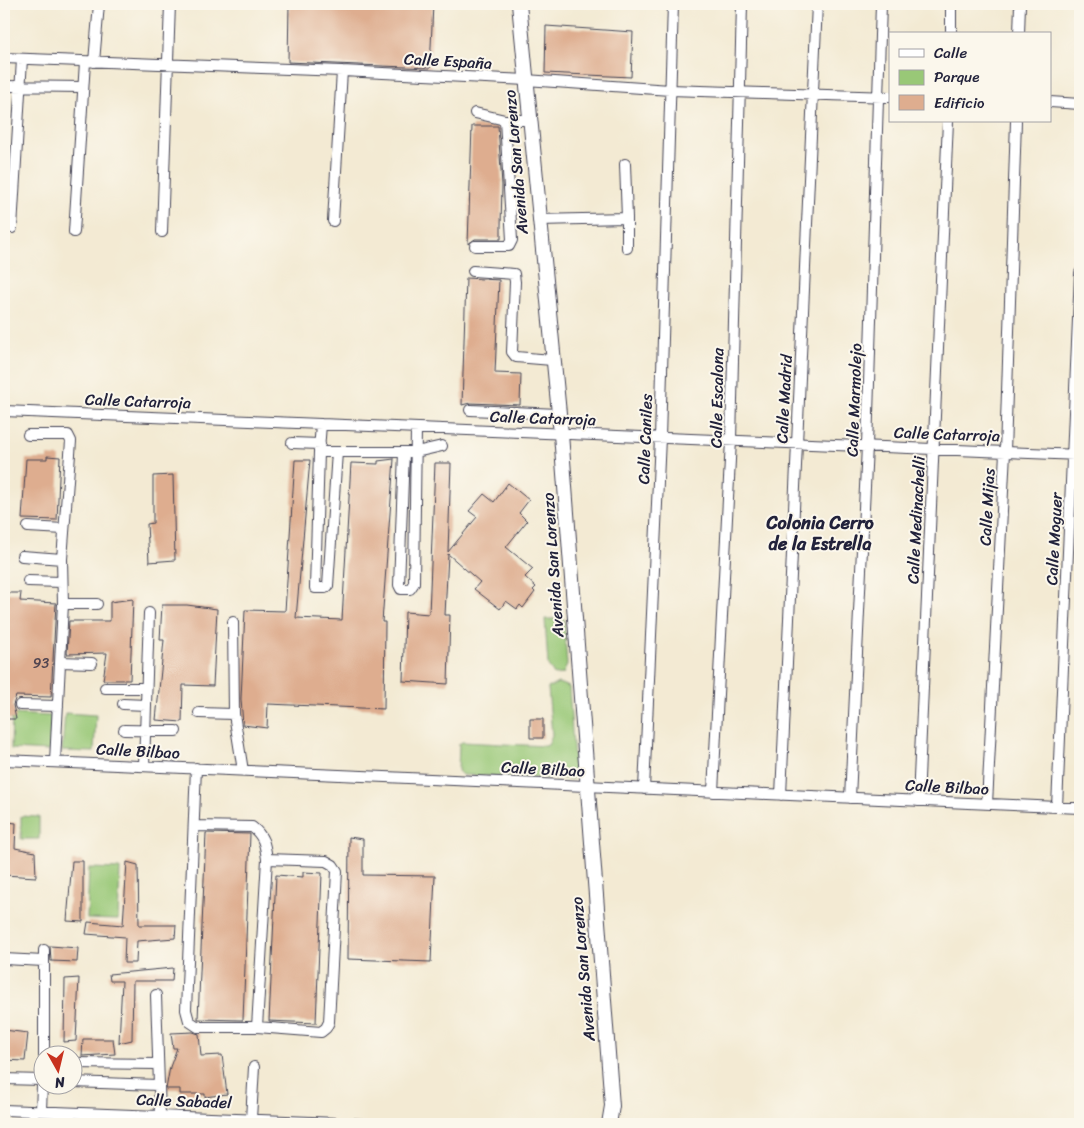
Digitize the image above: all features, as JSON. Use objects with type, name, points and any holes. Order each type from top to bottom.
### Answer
[{"type":"main road","name":"Avenida San Lorenzo","points":[[519,4],[538,220],[561,434],[612,1106],[609,1124]]},
{"type":"street","points":[[74,232],[83,87],[90,62],[99,4]]},
{"type":"street","points":[[162,232],[170,4]]},
{"type":"street","name":"Calle Caniles","points":[[644,789],[660,438],[673,4]]},
{"type":"street","name":"Calle Escalona","points":[[713,792],[731,440],[742,4]]},
{"type":"street","name":"Calle Madrid","points":[[781,795],[817,4]]},
{"type":"street","name":"Calle Marmolejo","points":[[850,798],[867,446],[882,4]]},
{"type":"street","points":[[950,32],[951,4]]},
{"type":"street","points":[[1019,32],[1020,4]]},
{"type":"street","name":"Calle España","points":[[4,58],[342,71],[526,80],[670,90],[889,97]]},
{"type":"street","points":[[12,228],[22,86],[22,59]]},
{"type":"street","points":[[333,220],[342,71]]},
{"type":"street","points":[[4,86],[83,87]]},
{"type":"street","points":[[1052,102],[1080,104]]},
{"type":"street","points":[[475,113],[505,120],[530,120]]},
{"type":"street","points":[[475,246],[509,246],[512,240],[505,120]]},
{"type":"street","name":"Calle Medinachelli","points":[[918,801],[948,122]]},
{"type":"street","name":"Calle Mijas","points":[[987,804],[1005,452],[1016,122]]},
{"type":"street","points":[[626,164],[627,248]]},
{"type":"street","points":[[538,220],[627,218]]},
{"type":"street","points":[[473,271],[514,274],[512,352],[516,357],[552,360]]},
{"type":"street","name":"Calle Moguer","points":[[1057,807],[1077,454],[1080,272]]},
{"type":"street","points":[[470,410],[558,414]]},
{"type":"street","name":"Calle Catarroja","points":[[4,411],[1077,454]]},
{"type":"street","points":[[321,424],[315,588],[325,588],[328,586],[337,452]]},
{"type":"street","points":[[404,452],[400,590],[413,588],[416,428]]},
{"type":"street","points":[[28,435],[68,435],[70,437],[62,559],[63,604],[55,762]]},
{"type":"street","points":[[292,443],[337,452],[416,452],[442,446]]},
{"type":"street","points":[[28,527],[64,529]]},
{"type":"street","points":[[22,556],[62,559]]},
{"type":"street","points":[[28,581],[62,582]]},
{"type":"street","points":[[63,604],[97,604]]},
{"type":"street","points":[[144,766],[149,613]]},
{"type":"street","points":[[233,622],[234,714],[244,770]]},
{"type":"street","points":[[60,662],[92,663]]},
{"type":"street","points":[[105,688],[146,688]]},
{"type":"street","points":[[123,704],[146,705]]},
{"type":"street","points":[[20,705],[58,706]]},
{"type":"street","points":[[199,713],[234,714]]},
{"type":"street","points":[[124,730],[176,731]]},
{"type":"street","name":"Calle Bilbao","points":[[4,760],[1080,808]]},
{"type":"street","points":[[196,768],[186,1010],[189,1021],[198,1027],[257,1027],[320,1032],[326,1028],[329,1022],[337,871],[333,865],[326,861],[267,859]]},
{"type":"street","points":[[194,826],[252,827],[260,833],[264,842],[267,859],[257,1027]]},
{"type":"street","points":[[4,959],[44,956],[44,1046]]},
{"type":"street","points":[[156,994],[160,1115]]},
{"type":"street","points":[[82,1063],[158,1064]]},
{"type":"street","points":[[251,1119],[254,1067]]},
{"type":"street","points":[[4,1079],[32,1080]]},
{"type":"street","points":[[82,1082],[158,1085]]},
{"type":"street","points":[[40,1111],[41,1096]]},
{"type":"street","name":"Calle Sabadel","points":[[4,1110],[160,1115],[208,1121],[251,1119],[272,1122],[363,1124]]},
{"type":"street","points":[[66,1112],[66,1124]]},
{"type":"green space","points":[[545,619],[564,619],[567,665],[563,674],[554,675],[548,665]]},
{"type":"green space","points":[[558,683],[569,687],[575,775],[572,779],[462,775],[458,771],[459,744],[462,742],[548,745],[552,735],[548,688]]},
{"type":"green space","points":[[65,713],[96,715],[94,752],[62,751]]},
{"type":"green space","points":[[12,714],[51,716],[49,751],[11,749]]},
{"type":"green space","points":[[21,816],[39,817],[39,839],[21,839]]},
{"type":"green space","points":[[89,868],[120,869],[118,920],[87,919]]},
{"type":"building","points":[[289,4],[433,4],[430,68],[288,62]]},
{"type":"building","points":[[546,26],[633,32],[631,77],[545,73]]},
{"type":"building","points":[[472,126],[498,126],[502,185],[501,239],[475,239],[468,244]]},
{"type":"building","points":[[466,278],[499,280],[495,373],[521,374],[520,405],[470,403],[462,405]]},
{"type":"building","points":[[47,456],[60,457],[57,520],[22,519],[26,459],[47,459]]},
{"type":"building","points":[[394,459],[382,622],[385,622],[384,709],[268,704],[267,728],[243,725],[241,699],[245,610],[285,611],[295,460],[310,460],[296,618],[342,620],[351,463],[378,464],[378,461]]},
{"type":"building","points":[[435,463],[451,463],[448,552],[477,517],[469,511],[484,494],[494,502],[508,483],[529,500],[519,513],[527,521],[506,547],[533,569],[525,577],[536,587],[533,590],[535,592],[523,608],[520,605],[517,609],[506,601],[500,609],[474,589],[480,582],[448,554],[445,615],[450,615],[448,684],[403,681],[405,612],[429,614]]},
{"type":"building","points":[[173,475],[175,560],[149,562],[147,524],[153,523],[153,476]]},
{"type":"building","points":[[4,593],[21,593],[20,601],[56,603],[51,697],[16,696],[13,705],[16,719],[4,719]]},
{"type":"building","points":[[133,599],[130,680],[103,680],[107,653],[67,654],[69,621],[110,621],[110,602]]},
{"type":"building","points":[[162,605],[187,605],[217,609],[213,686],[183,685],[182,722],[156,720],[164,640],[160,640]]},
{"type":"building","points":[[530,719],[543,719],[543,738],[530,738]]},
{"type":"building","points":[[8,822],[16,823],[15,848],[35,852],[36,877],[4,875],[5,838]]},
{"type":"building","points":[[206,833],[250,834],[243,1020],[198,1019]]},
{"type":"building","points":[[349,837],[363,839],[363,875],[435,876],[431,962],[348,959]]},
{"type":"building","points":[[72,861],[83,861],[83,922],[67,921]]},
{"type":"building","points":[[127,862],[138,865],[139,925],[176,925],[175,938],[137,941],[136,963],[124,963],[125,937],[86,934],[88,922],[123,925]]},
{"type":"building","points":[[303,872],[322,873],[316,1023],[269,1021],[276,875],[303,877]]},
{"type":"building","points":[[50,946],[78,948],[77,962],[51,961]]},
{"type":"building","points":[[173,968],[172,981],[133,981],[132,1040],[119,1043],[122,981],[110,981],[109,974]]},
{"type":"building","points":[[79,978],[76,1041],[64,1042],[65,979]]},
{"type":"building","points":[[4,1030],[28,1033],[25,1061],[4,1060]]},
{"type":"building","points":[[193,1032],[199,1034],[201,1056],[222,1055],[227,1094],[205,1097],[205,1094],[180,1094],[180,1089],[166,1089],[170,1067],[177,1048],[173,1048],[171,1033]]},
{"type":"building","points":[[83,1039],[113,1039],[115,1054],[82,1056]]},
{"type":"district","name":"Colonia Cerro de la Estrella","points":[[820,533]]}]
